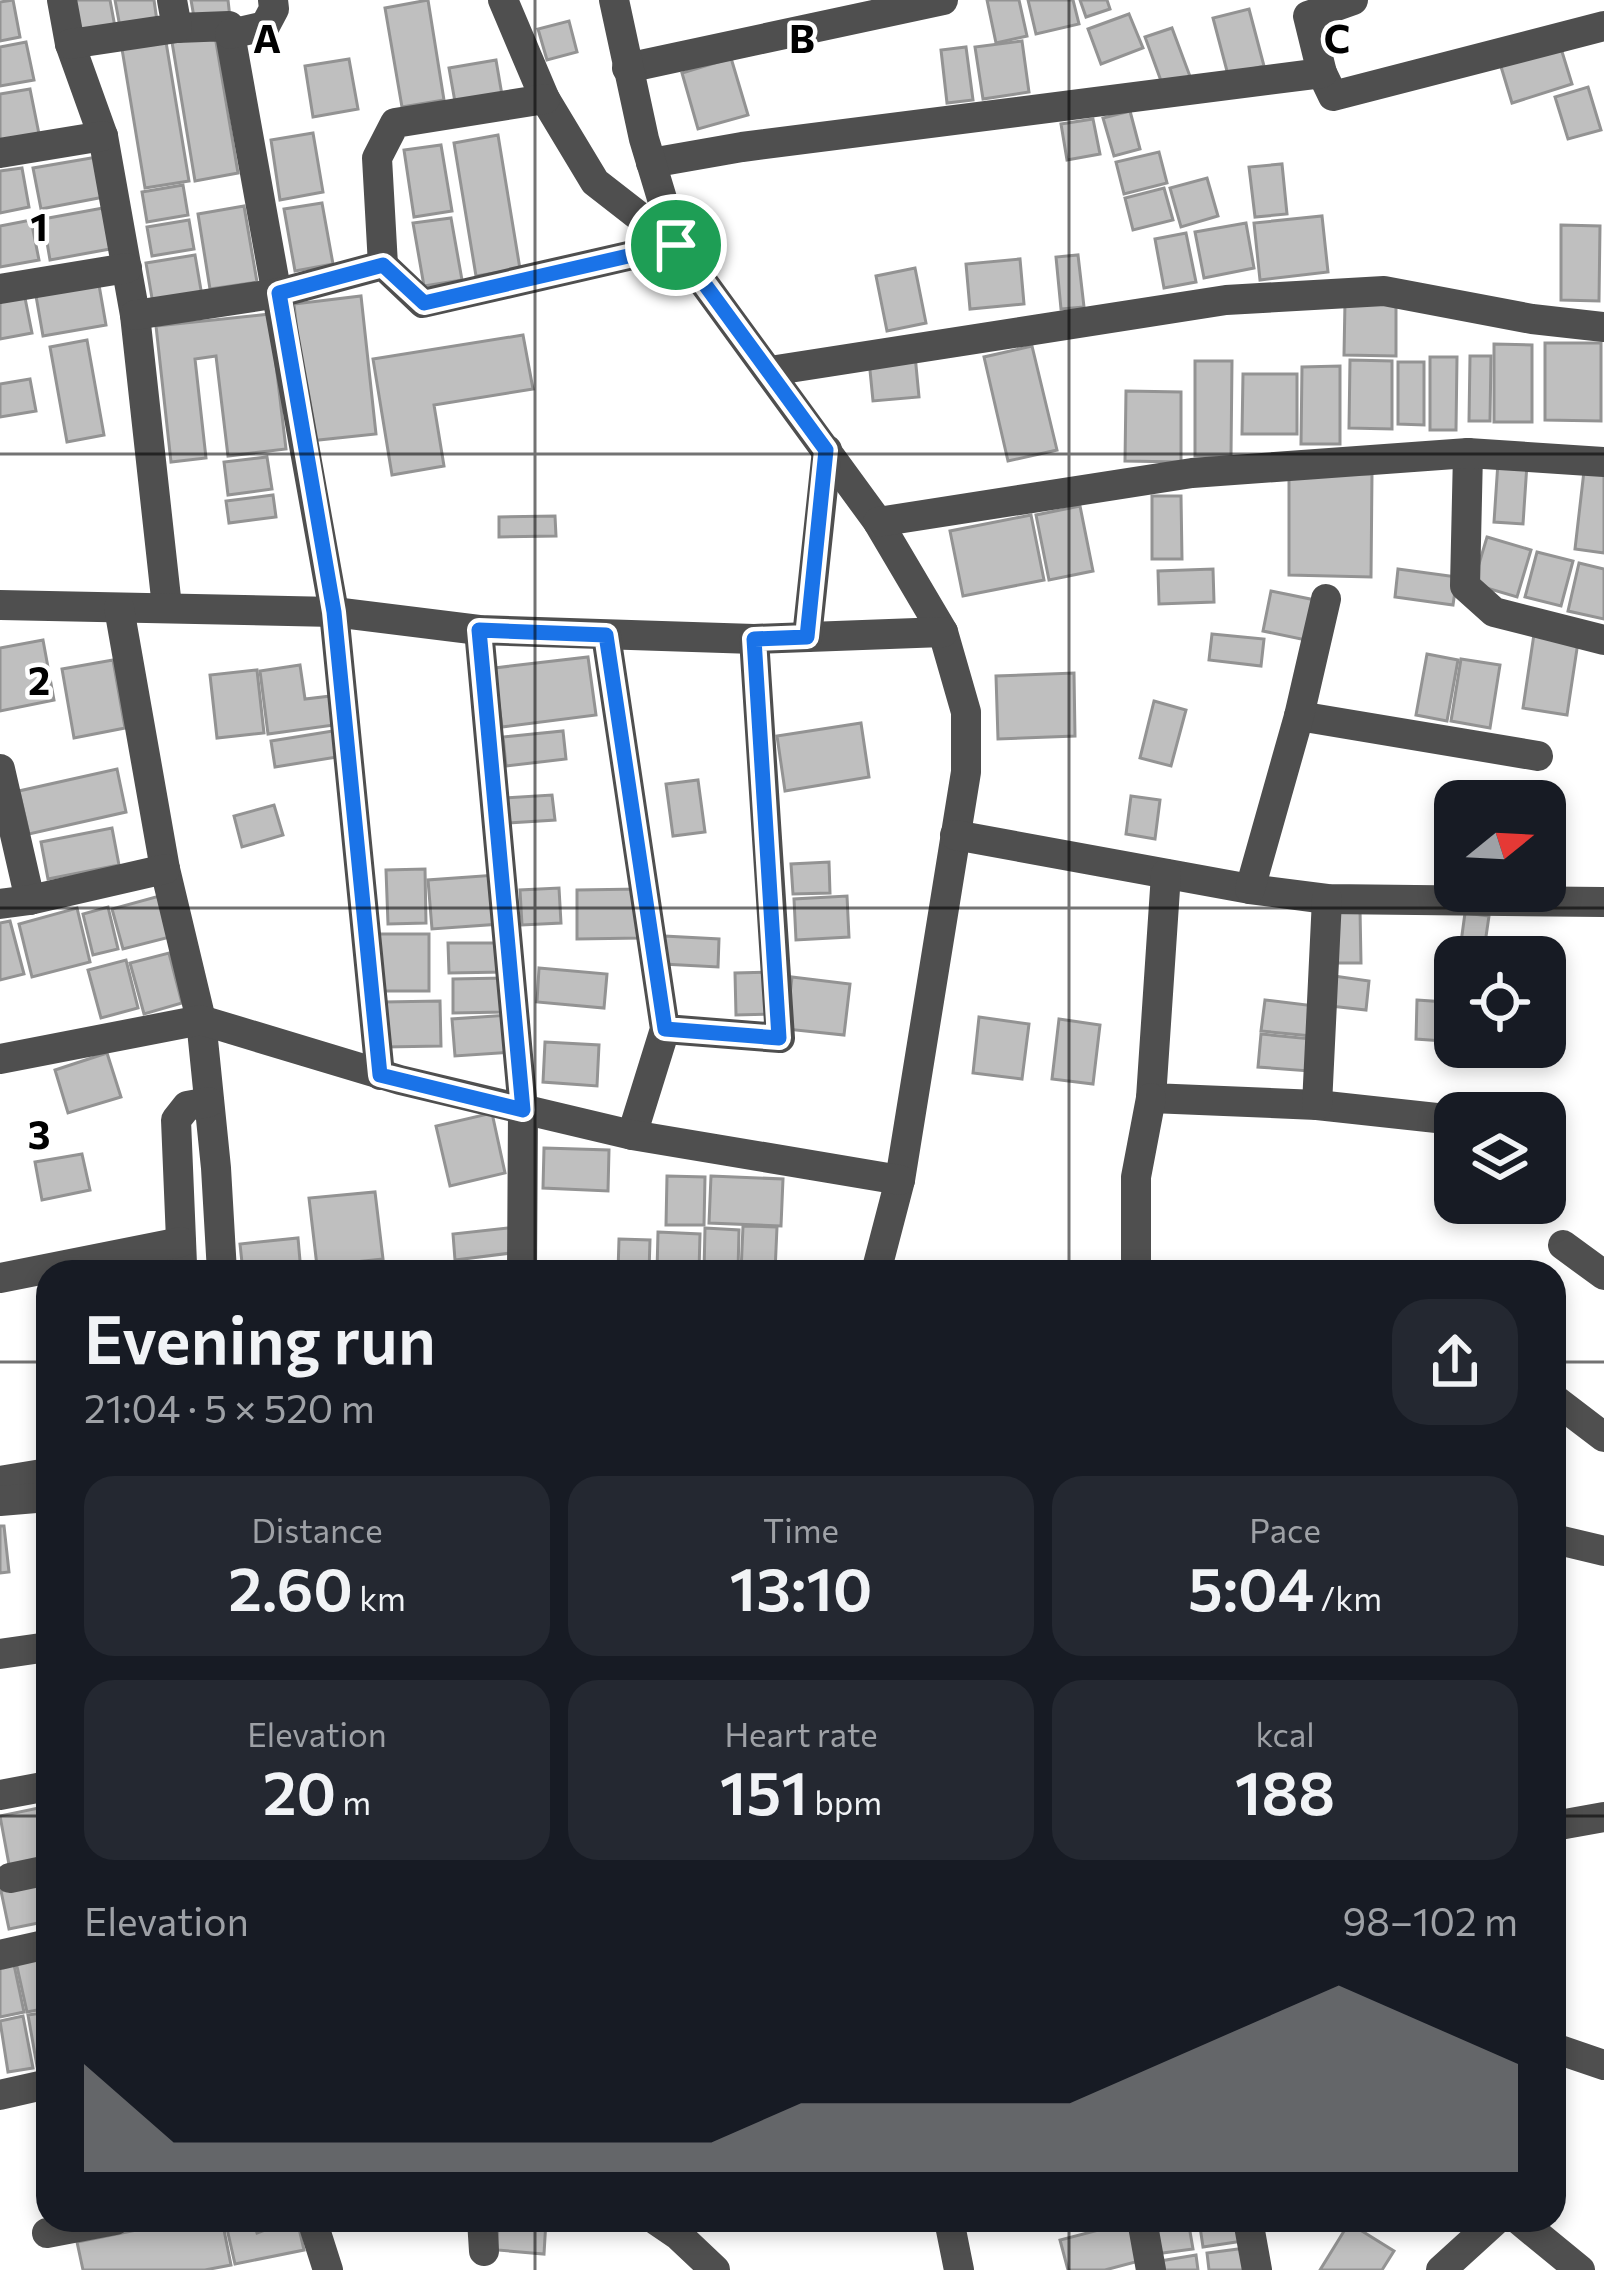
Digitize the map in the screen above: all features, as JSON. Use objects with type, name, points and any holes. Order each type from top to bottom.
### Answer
[{"type":"street","points":[[62,0],[70,44],[103,136],[127,268],[167,607]]},
{"type":"street","points":[[230,34],[265,26],[274,9],[273,0]]},
{"type":"street","points":[[503,0],[545,99],[595,182],[676,245],[878,522],[943,632],[966,712],[966,772],[900,1180],[879,1260]]},
{"type":"street","points":[[614,0],[651,163],[676,245]]},
{"type":"street","points":[[627,68],[943,0]]},
{"type":"street","points":[[1353,0],[1308,16],[1322,73],[1333,96],[1604,26]]},
{"type":"street","points":[[70,44],[174,14],[229,26],[334,612],[380,1075]]},
{"type":"street","points":[[651,163],[742,147],[1322,73]]},
{"type":"street","points":[[545,99],[395,123],[377,158],[383,265],[424,303],[676,245]]},
{"type":"street","points":[[0,154],[103,136]]},
{"type":"street","points":[[135,315],[279,293],[383,265]]},
{"type":"street","points":[[0,289],[127,268]]},
{"type":"street","points":[[770,371],[1226,301],[1384,291],[1532,319],[1604,327]]},
{"type":"street","points":[[807,637],[826,450]]},
{"type":"street","points":[[878,522],[1192,473],[1468,453],[1604,462]]},
{"type":"street","points":[[1468,453],[1465,586],[1494,612],[1604,640]]},
{"type":"street","points":[[1250,889],[1326,599]]},
{"type":"street","points":[[0,605],[334,612],[479,630],[606,635],[754,639],[943,632]]},
{"type":"street","points":[[119,608],[166,868],[200,1020],[221,1260]]},
{"type":"street","points":[[479,630],[523,1110],[521,1260]]},
{"type":"street","points":[[606,635],[665,1029],[632,1135]]},
{"type":"street","points":[[665,1029],[779,1038],[754,639]]},
{"type":"street","points":[[1299,716],[1538,756]]},
{"type":"street","points":[[0,769],[15,902],[166,868]]},
{"type":"street","points":[[955,835],[1327,899],[1604,902]]},
{"type":"street","points":[[1136,1260],[1136,1178],[1151,1098],[1166,874]]},
{"type":"street","points":[[1317,1105],[1327,899]]},
{"type":"street","points":[[0,1059],[200,1020],[380,1075],[632,1135],[900,1180]]},
{"type":"street","points":[[1151,1098],[1317,1105],[1434,1118]]},
{"type":"street","points":[[180,1257],[176,1120],[187,1106],[208,1102]]},
{"type":"street","points":[[1563,1245],[1604,1275]]},
{"type":"street","points":[[0,1278],[36,1274]]},
{"type":"street","points":[[1566,1408],[1604,1437]]},
{"type":"street","points":[[0,1481],[36,1475]]},
{"type":"street","points":[[0,1501],[36,1498]]},
{"type":"street","points":[[1566,1542],[1604,1551]]},
{"type":"street","points":[[0,1654],[36,1649]]},
{"type":"street","points":[[0,1795],[36,1788]]},
{"type":"street","points":[[1566,1824],[1604,1817]]},
{"type":"street","points":[[10,1878],[36,1873]]},
{"type":"street","points":[[0,1955],[36,1947]]},
{"type":"street","points":[[1566,2052],[1604,2065]]},
{"type":"street","points":[[0,2095],[36,2087]]},
{"type":"street","points":[[47,2233],[52,2232]]},
{"type":"street","points":[[316,2232],[328,2270]]},
{"type":"street","points":[[674,2232],[715,2270]]},
{"type":"street","points":[[951,2232],[959,2270]]},
{"type":"street","points":[[1144,2232],[1151,2270]]},
{"type":"street","points":[[1250,2232],[1257,2270]]},
{"type":"street","points":[[1441,2270],[1483,2232]]},
{"type":"street","points":[[1534,2232],[1580,2270]]},
{"type":"building","points":[[13,0],[20,37],[0,41],[0,2]]},
{"type":"building","points":[[74,0],[110,0],[115,27],[80,33]]},
{"type":"building","points":[[115,0],[154,0],[157,21],[120,27]]},
{"type":"building","points":[[191,0],[228,0],[230,18],[195,23]]},
{"type":"building","points":[[428,0],[444,100],[402,107],[385,8]]},
{"type":"building","points":[[987,0],[1019,0],[1027,36],[996,43]]},
{"type":"building","points":[[1028,0],[1073,0],[1079,24],[1036,34]]},
{"type":"building","points":[[1080,0],[1107,0],[1110,9],[1086,17]]},
{"type":"building","points":[[1249,9],[1264,66],[1228,75],[1213,18]]},
{"type":"building","points":[[1129,14],[1143,48],[1101,64],[1088,29]]},
{"type":"building","points":[[569,21],[577,52],[547,60],[538,29]]},
{"type":"building","points":[[1172,28],[1191,79],[1164,89],[1145,37]]},
{"type":"building","points":[[215,36],[238,173],[195,181],[172,42]]},
{"type":"building","points":[[1022,41],[1029,92],[983,99],[975,47]]},
{"type":"building","points":[[26,42],[34,80],[0,86],[0,47]]},
{"type":"building","points":[[166,42],[189,181],[145,188],[122,49]]},
{"type":"building","points":[[1559,42],[1572,84],[1512,103],[1499,60]]},
{"type":"building","points":[[966,47],[973,100],[947,103],[941,50]]},
{"type":"building","points":[[731,58],[748,115],[698,129],[682,73]]},
{"type":"building","points":[[349,59],[358,109],[313,117],[305,66]]},
{"type":"building","points":[[496,60],[502,95],[455,102],[449,68]]},
{"type":"building","points":[[1588,87],[1601,130],[1568,139],[1555,97]]},
{"type":"building","points":[[30,89],[39,134],[0,141],[0,94]]},
{"type":"building","points":[[1130,111],[1140,149],[1114,156],[1103,118]]},
{"type":"building","points":[[1093,119],[1100,154],[1067,160],[1061,124]]},
{"type":"building","points":[[313,133],[323,192],[280,200],[271,140]]},
{"type":"building","points":[[498,135],[520,269],[476,276],[454,143]]},
{"type":"building","points":[[441,145],[452,211],[414,217],[404,150]]},
{"type":"building","points":[[1159,152],[1167,183],[1124,194],[1116,162]]},
{"type":"building","points":[[97,157],[104,197],[41,209],[33,168]]},
{"type":"building","points":[[1282,164],[1287,214],[1255,217],[1249,167]]},
{"type":"building","points":[[22,168],[29,207],[0,213],[0,171]]},
{"type":"building","points":[[1207,178],[1218,216],[1181,227],[1170,188]]},
{"type":"building","points":[[183,185],[188,215],[147,222],[142,192]]},
{"type":"building","points":[[1164,188],[1173,220],[1133,230],[1125,198]]},
{"type":"building","points":[[322,203],[333,264],[295,271],[284,209]]},
{"type":"building","points":[[244,206],[257,282],[210,289],[198,214]]},
{"type":"building","points":[[103,208],[110,249],[50,260],[43,219]]},
{"type":"building","points":[[1322,216],[1328,272],[1260,280],[1254,223]]},
{"type":"building","points":[[451,218],[462,280],[424,286],[413,223]]},
{"type":"building","points":[[31,220],[39,260],[0,267],[0,226]]},
{"type":"building","points":[[189,220],[194,249],[152,256],[147,227]]},
{"type":"building","points":[[1246,223],[1254,268],[1204,278],[1195,232]]},
{"type":"building","points":[[1561,225],[1600,226],[1599,301],[1561,300]]},
{"type":"building","points":[[1186,233],[1196,282],[1164,288],[1155,239]]},
{"type":"building","points":[[195,255],[202,296],[153,304],[146,263]]},
{"type":"building","points":[[1078,255],[1084,307],[1061,309],[1056,257]]},
{"type":"building","points":[[1020,259],[1024,304],[970,309],[966,264]]},
{"type":"building","points":[[915,268],[926,323],[887,331],[876,276]]},
{"type":"building","points":[[99,285],[106,325],[43,336],[36,296]]},
{"type":"building","points":[[24,293],[32,333],[0,339],[0,297]]},
{"type":"building","points":[[361,296],[376,434],[309,441],[294,304]]},
{"type":"building","points":[[1345,302],[1396,303],[1396,356],[1344,355]]},
{"type":"building","points":[[270,314],[286,449],[228,456],[216,356],[195,359],[206,458],[171,462],[156,326]]},
{"type":"building","points":[[523,335],[533,389],[434,405],[444,466],[392,475],[373,359]]},
{"type":"building","points":[[87,340],[104,435],[67,442],[50,347]]},
{"type":"building","points":[[1545,343],[1601,343],[1601,421],[1545,420]]},
{"type":"building","points":[[1494,344],[1532,345],[1532,422],[1494,422]]},
{"type":"building","points":[[1032,346],[1057,450],[1008,461],[984,357]]},
{"type":"building","points":[[915,355],[919,397],[873,401],[869,360]]},
{"type":"building","points":[[1470,356],[1491,356],[1490,421],[1469,421]]},
{"type":"building","points":[[1430,357],[1457,357],[1456,430],[1430,430]]},
{"type":"building","points":[[1350,360],[1392,361],[1392,429],[1349,428]]},
{"type":"building","points":[[1195,361],[1232,361],[1231,456],[1195,456]]},
{"type":"building","points":[[1398,362],[1424,362],[1424,425],[1398,424]]},
{"type":"building","points":[[1340,366],[1340,444],[1301,444],[1302,367]]},
{"type":"building","points":[[1243,374],[1297,374],[1297,434],[1242,434]]},
{"type":"building","points":[[30,379],[36,411],[0,417],[0,384]]},
{"type":"building","points":[[1126,391],[1181,392],[1181,462],[1125,461]]},
{"type":"building","points":[[267,457],[272,489],[228,495],[224,462]]},
{"type":"building","points":[[1498,462],[1527,464],[1523,524],[1494,522]]},
{"type":"building","points":[[1584,471],[1604,473],[1604,553],[1575,549]]},
{"type":"building","points":[[1289,473],[1372,474],[1371,577],[1289,575]]},
{"type":"building","points":[[273,495],[276,517],[229,523],[226,501]]},
{"type":"building","points":[[1152,496],[1181,496],[1182,559],[1152,559]]},
{"type":"building","points":[[1080,506],[1093,571],[1049,580],[1036,515]]},
{"type":"building","points":[[1031,515],[1044,580],[963,596],[950,531]]},
{"type":"building","points":[[555,516],[556,536],[499,537],[499,517]]},
{"type":"building","points":[[1487,537],[1531,550],[1517,597],[1473,584]]},
{"type":"building","points":[[1537,552],[1573,561],[1561,606],[1525,597]]},
{"type":"building","points":[[1579,563],[1604,569],[1604,619],[1568,611]]},
{"type":"building","points":[[1213,569],[1214,602],[1159,604],[1158,571]]},
{"type":"building","points":[[1398,569],[1457,577],[1453,605],[1395,597]]},
{"type":"building","points":[[1271,591],[1315,600],[1306,640],[1263,631]]},
{"type":"building","points":[[1212,634],[1264,639],[1261,666],[1209,660]]},
{"type":"building","points":[[1534,634],[1578,642],[1567,715],[1523,708]]},
{"type":"building","points":[[43,640],[54,700],[0,711],[0,648]]},
{"type":"building","points":[[1427,654],[1458,660],[1447,721],[1416,715]]},
{"type":"building","points":[[588,657],[596,715],[502,727],[494,668]]},
{"type":"building","points":[[1461,659],[1500,665],[1490,728],[1451,721]]},
{"type":"building","points":[[113,660],[125,728],[74,738],[62,669]]},
{"type":"building","points":[[300,665],[305,699],[331,696],[334,725],[268,734],[260,671]]},
{"type":"building","points":[[257,670],[264,733],[217,738],[210,675]]},
{"type":"building","points":[[1074,673],[1075,736],[998,739],[996,676]]},
{"type":"building","points":[[1154,701],[1186,710],[1171,766],[1140,758]]},
{"type":"building","points":[[861,723],[869,777],[785,791],[777,736]]},
{"type":"building","points":[[339,730],[343,756],[275,767],[271,741]]},
{"type":"building","points":[[563,731],[566,759],[506,766],[503,737]]},
{"type":"building","points":[[117,769],[126,812],[29,834],[19,791]]},
{"type":"building","points":[[698,780],[705,832],[673,836],[666,784]]},
{"type":"building","points":[[552,795],[555,820],[508,823],[506,798]]},
{"type":"building","points":[[1131,796],[1160,800],[1155,839],[1126,834]]},
{"type":"building","points":[[274,805],[283,835],[242,847],[234,816]]},
{"type":"building","points":[[112,828],[119,865],[48,879],[41,842]]},
{"type":"building","points":[[829,862],[830,893],[793,894],[791,864]]},
{"type":"building","points":[[425,869],[426,923],[388,924],[386,870]]},
{"type":"building","points":[[496,875],[500,924],[432,929],[428,880]]},
{"type":"building","points":[[559,888],[561,923],[522,925],[520,890]]},
{"type":"building","points":[[640,889],[641,938],[577,939],[577,890]]},
{"type":"building","points":[[163,895],[174,936],[123,949],[112,909]]},
{"type":"building","points":[[847,896],[849,937],[796,940],[794,899]]},
{"type":"building","points":[[108,907],[118,949],[93,955],[83,914]]},
{"type":"building","points":[[77,908],[90,962],[32,977],[19,924]]},
{"type":"building","points":[[1360,909],[1361,963],[1335,963],[1333,910]]},
{"type":"building","points":[[1465,913],[1489,916],[1486,936],[1462,936]]},
{"type":"building","points":[[10,921],[24,974],[0,980],[0,923]]},
{"type":"building","points":[[375,934],[429,934],[429,991],[375,991]]},
{"type":"building","points":[[664,936],[719,939],[718,967],[663,964]]},
{"type":"building","points":[[448,943],[504,943],[504,972],[449,973]]},
{"type":"building","points":[[169,953],[182,1003],[144,1014],[130,963]]},
{"type":"building","points":[[126,960],[138,1008],[101,1018],[88,970]]},
{"type":"building","points":[[539,968],[607,974],[604,1008],[537,1002]]},
{"type":"building","points":[[769,972],[771,1014],[736,1015],[735,973]]},
{"type":"building","points":[[1334,976],[1369,981],[1366,1010],[1330,1006]]},
{"type":"building","points":[[792,977],[850,984],[844,1035],[786,1029]]},
{"type":"building","points":[[504,978],[505,1012],[453,1013],[453,979]]},
{"type":"building","points":[[1265,1000],[1315,1006],[1312,1036],[1261,1031]]},
{"type":"building","points":[[1417,1000],[1434,1001],[1434,1040],[1416,1039]]},
{"type":"building","points":[[440,1001],[441,1046],[385,1047],[384,1002]]},
{"type":"building","points":[[509,1015],[512,1052],[455,1056],[452,1019]]},
{"type":"building","points":[[979,1017],[1029,1024],[1022,1079],[973,1073]]},
{"type":"building","points":[[1059,1019],[1100,1025],[1093,1084],[1052,1079]]},
{"type":"building","points":[[1261,1034],[1312,1039],[1309,1071],[1258,1067]]},
{"type":"building","points":[[545,1042],[599,1045],[597,1086],[543,1082]]},
{"type":"building","points":[[107,1053],[121,1097],[68,1113],[55,1070]]},
{"type":"building","points":[[492,1113],[505,1173],[450,1186],[436,1126]]},
{"type":"building","points":[[544,1148],[609,1150],[608,1191],[543,1188]]},
{"type":"building","points":[[82,1154],[90,1190],[42,1200],[35,1162]]},
{"type":"building","points":[[667,1176],[705,1177],[704,1225],[666,1225]]},
{"type":"building","points":[[711,1176],[783,1179],[781,1226],[709,1223]]},
{"type":"building","points":[[375,1192],[383,1259],[316,1260],[309,1198]]},
{"type":"building","points":[[743,1226],[777,1227],[776,1260],[742,1260]]},
{"type":"building","points":[[516,1227],[519,1252],[455,1260],[453,1234]]},
{"type":"building","points":[[705,1228],[739,1230],[738,1260],[704,1260]]},
{"type":"building","points":[[658,1232],[700,1234],[699,1260],[657,1260]]},
{"type":"building","points":[[298,1238],[300,1260],[242,1260],[240,1244]]},
{"type":"building","points":[[619,1239],[650,1240],[649,1260],[618,1260]]},
{"type":"building","points":[[0,1526],[4,1526],[9,1572],[0,1573]]},
{"type":"building","points":[[36,1808],[36,1864],[10,1870],[0,1816]]},
{"type":"building","points":[[36,1884],[36,1923],[9,1929],[1,1891]]},
{"type":"building","points":[[36,1958],[36,2010],[27,2012],[16,1962]]},
{"type":"building","points":[[13,1960],[24,2012],[0,2017],[0,1963]]},
{"type":"building","points":[[36,2014],[36,2060],[28,2015]]},
{"type":"building","points":[[23,2016],[33,2068],[8,2072],[0,2021]]},
{"type":"building","points":[[127,2232],[224,2232],[231,2265],[205,2270],[83,2270],[77,2242]]},
{"type":"building","points":[[228,2232],[300,2232],[304,2250],[235,2264]]},
{"type":"building","points":[[498,2232],[545,2232],[544,2254],[497,2250]]},
{"type":"building","points":[[1091,2232],[1136,2232],[1143,2260],[1105,2270],[1068,2270],[1060,2240]]},
{"type":"building","points":[[1152,2232],[1190,2232],[1193,2249],[1155,2254]]},
{"type":"building","points":[[1201,2232],[1242,2232],[1243,2241],[1203,2247]]},
{"type":"building","points":[[1343,2232],[1363,2232],[1394,2251],[1382,2270],[1320,2270]]},
{"type":"building","points":[[1246,2248],[1250,2270],[1209,2270],[1207,2253]]},
{"type":"building","points":[[1196,2255],[1198,2270],[1161,2270],[1160,2261]]},
{"type":"route","points":[[676,245],[826,450],[807,637],[754,639],[779,1038],[665,1029],[606,635],[479,630],[523,1110],[380,1075],[334,612],[279,293],[383,265],[424,303],[676,245]]}]
